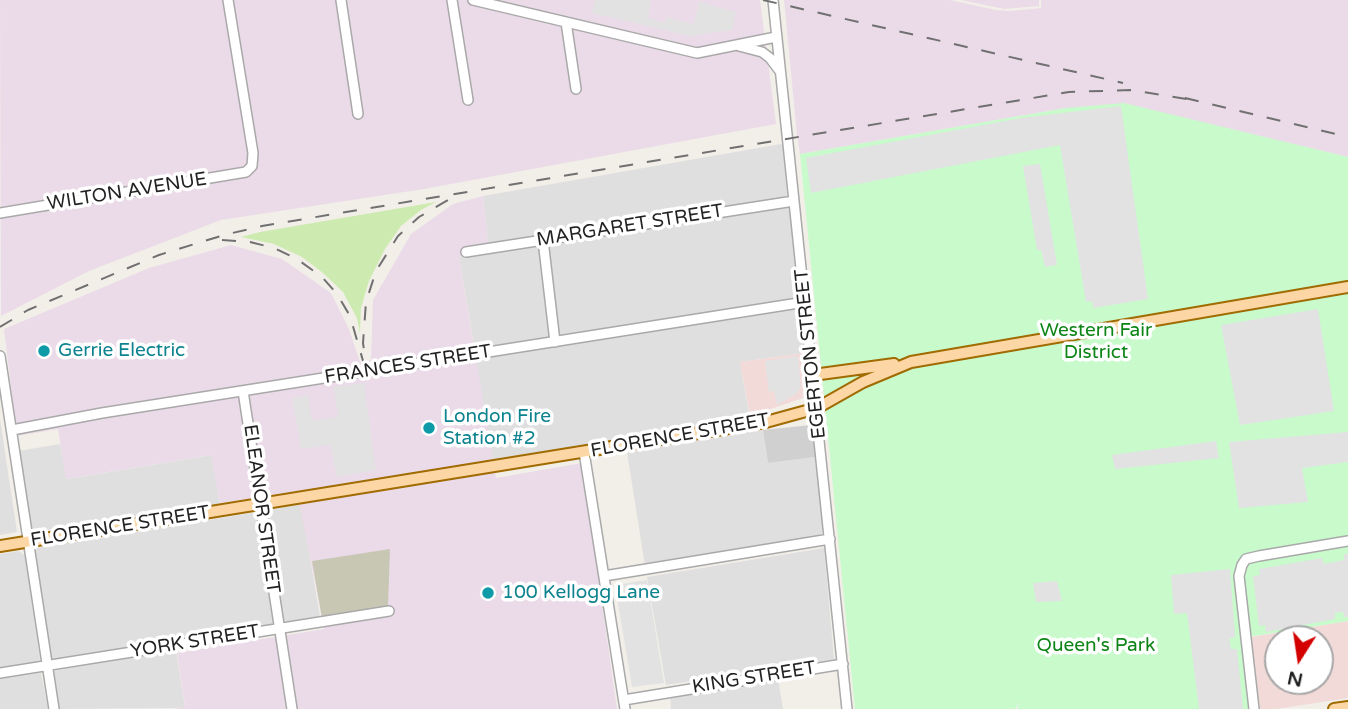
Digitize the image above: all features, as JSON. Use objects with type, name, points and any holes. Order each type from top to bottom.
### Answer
[{"type":"main road","name":"FLORENCE STREET","points":[[0,545],[766,422],[817,408],[863,382],[911,362],[1348,287]]},
{"type":"main road","points":[[813,375],[911,362]]},
{"type":"main road","points":[[1334,709],[1348,707]]},
{"type":"street","name":"WILTON AVENUE","points":[[0,213],[246,172],[252,166],[253,153],[228,0]]},
{"type":"street","points":[[341,0],[358,114]]},
{"type":"street","points":[[452,0],[468,100]]},
{"type":"street","points":[[473,0],[697,53],[776,37]]},
{"type":"street","name":"EGERTON STREET","points":[[773,0],[847,709]]},
{"type":"street","points":[[566,22],[576,89]]},
{"type":"street","points":[[734,44],[762,52],[771,58],[780,72]]},
{"type":"street","name":"MARGARET STREET","points":[[466,252],[794,201]]},
{"type":"street","points":[[543,240],[555,342]]},
{"type":"street","name":"FRANCES STREET","points":[[12,430],[102,413],[805,302]]},
{"type":"street","points":[[0,356],[54,709]]},
{"type":"street","name":"ELEANOR STREET","points":[[243,391],[292,709]]},
{"type":"street","points":[[584,452],[624,704]]},
{"type":"street","points":[[604,576],[830,539]]},
{"type":"street","points":[[1254,709],[1240,576],[1243,562],[1259,555],[1348,541]]},
{"type":"street","name":"YORK STREET","points":[[0,673],[389,611]]},
{"type":"street","name":"KING STREET","points":[[624,704],[843,664]]},
{"type":"shaded area","points":[[0,0],[760,0],[776,124],[424,189],[221,220],[89,271],[1,316]]},
{"type":"shaded area","points":[[595,0],[651,0],[648,18],[665,23],[666,17],[694,24],[699,2],[736,12],[732,30],[690,36],[592,13]]},
{"type":"shaded area","points":[[784,0],[950,0],[1011,11],[1041,8],[1041,0],[1348,0],[1348,157],[1302,146],[1066,108],[800,154]]},
{"type":"shaded area","points":[[961,0],[1039,0],[1039,6],[1004,9]]},
{"type":"shaded area","points":[[1121,106],[1148,299],[1093,308],[1092,301],[1086,302],[1060,145],[811,193],[806,158],[1021,118]]},
{"type":"shaded area","points":[[783,144],[787,195],[784,197],[488,244],[483,196]]},
{"type":"shaded area","points":[[1040,164],[1057,265],[1045,267],[1041,250],[1037,250],[1023,166]]},
{"type":"shaded area","points":[[483,196],[489,252],[459,257],[496,478],[582,463],[617,709],[175,709],[185,707],[177,653],[324,629],[297,491],[220,503],[211,455],[66,479],[58,429],[17,436],[4,329],[149,268],[231,245],[282,259],[331,293],[349,329],[360,362],[371,360],[373,300],[411,234],[453,204]]},
{"type":"shaded area","points":[[787,205],[799,292],[795,300],[560,335],[557,329],[549,242]]},
{"type":"shaded area","points":[[540,245],[551,336],[549,339],[475,351],[459,257]]},
{"type":"shaded area","points":[[795,307],[800,309],[804,353],[740,362],[750,419],[492,461],[475,357]]},
{"type":"shaded area","points":[[1318,309],[1334,411],[1240,425],[1221,325]]},
{"type":"shaded area","points":[[804,353],[806,397],[750,416],[740,362]]},
{"type":"shaded area","points":[[798,356],[801,387],[796,394],[777,405],[774,391],[769,392],[765,361]]},
{"type":"shaded area","points":[[364,383],[376,470],[337,477],[330,445],[301,449],[292,398],[308,395],[312,421],[338,417],[334,387]]},
{"type":"shaded area","points":[[0,419],[17,532],[0,535]]},
{"type":"shaded area","points":[[811,425],[815,457],[768,463],[763,430]]},
{"type":"shaded area","points":[[763,430],[768,463],[815,457],[822,533],[817,537],[645,566],[627,452]]},
{"type":"shaded area","points":[[1348,432],[1348,462],[1302,468],[1308,502],[1239,508],[1229,442]]},
{"type":"shaded area","points":[[1216,441],[1219,458],[1115,469],[1112,455]]},
{"type":"shaded area","points":[[60,444],[67,479],[212,455],[220,505],[33,532],[18,451]]},
{"type":"shaded area","points":[[301,504],[320,617],[289,623],[281,619],[266,516],[271,510]]},
{"type":"shaded area","points":[[252,513],[257,518],[272,624],[56,661],[50,658],[33,555],[37,548]]},
{"type":"shaded area","points":[[824,548],[834,659],[666,685],[647,577]]},
{"type":"shaded area","points":[[390,549],[388,605],[385,608],[322,618],[312,561]]},
{"type":"shaded area","points":[[19,551],[25,556],[40,660],[38,663],[0,671],[0,554]]},
{"type":"shaded area","points":[[1344,554],[1348,554],[1348,617],[1344,617],[1343,612],[1335,613],[1335,619],[1303,625],[1259,626],[1253,576],[1260,575],[1259,569],[1322,558],[1324,564],[1344,560]]},
{"type":"shaded area","points":[[1230,569],[1235,637],[1229,639],[1231,649],[1237,649],[1243,709],[1199,709],[1187,613],[1174,614],[1171,575]]},
{"type":"shaded area","points":[[647,580],[664,683],[632,687],[615,585]]},
{"type":"shaded area","points":[[1057,581],[1062,601],[1036,602],[1033,583]]},
{"type":"shaded area","points":[[1348,621],[1348,698],[1277,709],[1260,709],[1251,637],[1264,635],[1264,695],[1334,695],[1334,625],[1324,625]]},
{"type":"shaded area","points":[[176,650],[185,708],[56,709],[52,675],[54,671]]},
{"type":"shaded area","points":[[41,673],[48,709],[0,709],[0,679]]},
{"type":"shaded area","points":[[778,678],[783,709],[671,709],[670,696]]},
{"type":"green space","name":"Western Fair District","points":[[1124,103],[1348,157],[1348,621],[1323,625],[1264,625],[1264,634],[1242,638],[1249,709],[1017,709],[1020,701],[1015,709],[855,709],[800,154],[1066,108]]},
{"type":"green space","points":[[436,202],[401,226],[385,249],[369,281],[361,308],[360,334],[357,318],[343,292],[323,273],[302,257],[274,244],[241,237],[260,232]]},
{"type":"railway","points":[[763,0],[1123,83]]},
{"type":"railway","points":[[0,327],[28,310],[159,255],[262,226],[1069,92],[1130,90],[1193,100]]},
{"type":"railway","points":[[1185,98],[1348,137]]},
{"type":"railway","points":[[222,240],[250,242],[274,248],[297,259],[322,277],[337,294],[350,316],[368,378],[363,343],[366,302],[376,271],[398,236],[419,217],[448,200]]},
{"type":"place","name":"Gerrie Electric","points":[[44,351]]},
{"type":"place","name":"London Fire Station #2","points":[[429,428]]},
{"type":"place","name":"100 Kellogg Lane","points":[[488,593]]},
{"type":"park label","name":"Queen's Park","points":[[1096,646]]}]
